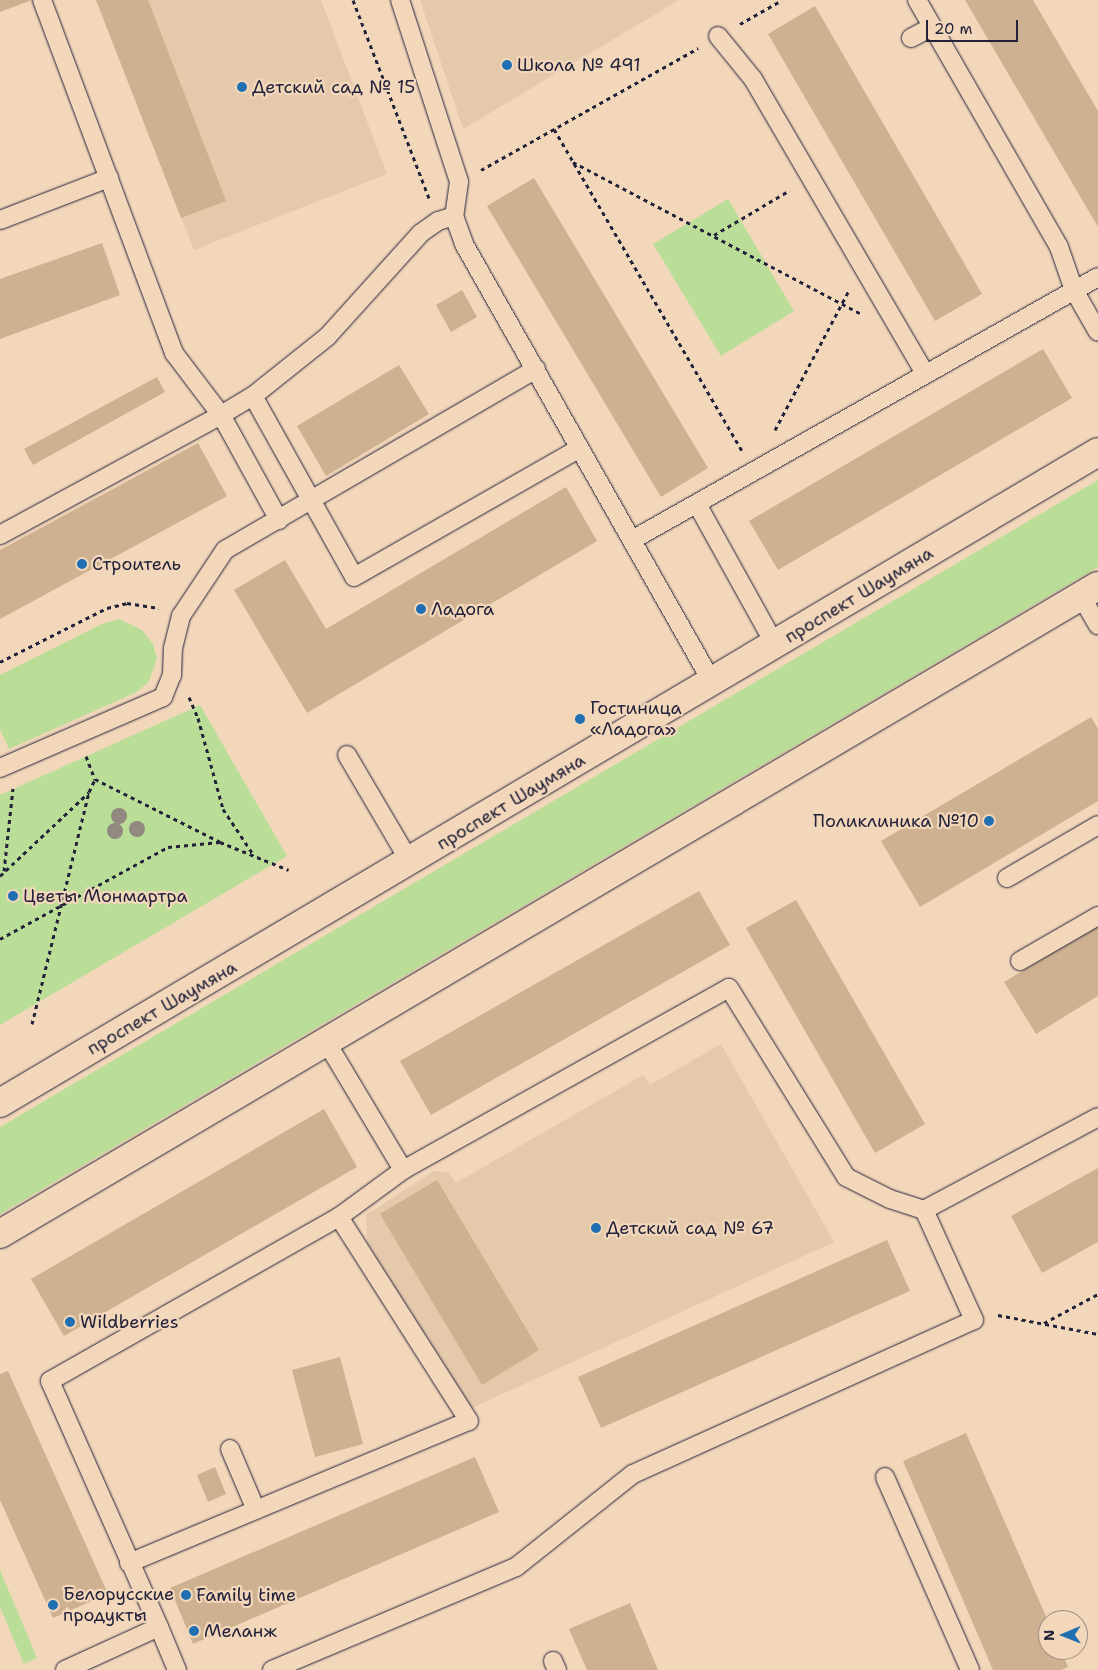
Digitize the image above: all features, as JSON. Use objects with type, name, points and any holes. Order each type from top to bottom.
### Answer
[{"type":"street","name":"проспект Шаумяна","points":[[0,1103],[410,862],[1098,452]]},
{"type":"street","points":[[0,1234],[327,1043],[1090,591]]},
{"type":"lane","points":[[42,0],[174,353],[221,415],[280,520]]},
{"type":"lane","points":[[0,534],[253,396],[327,337],[421,233],[446,218],[459,182],[400,0]]},
{"type":"lane","points":[[917,0],[1059,247],[1074,290],[1098,332]]},
{"type":"lane","points":[[911,38],[932,27]]},
{"type":"lane","points":[[718,36],[753,79],[925,373]]},
{"type":"lane","points":[[0,220],[109,178]]},
{"type":"lane","points":[[446,218],[464,244],[536,369],[712,682]]},
{"type":"lane","points":[[632,540],[1098,277]]},
{"type":"lane","points":[[2,767],[163,698],[172,675],[174,648],[181,616],[225,550],[311,502],[536,369]]},
{"type":"lane","points":[[253,396],[354,577],[580,448]]},
{"type":"lane","points":[[697,504],[775,645]]},
{"type":"lane","points":[[1090,591],[1098,625]]},
{"type":"lane","points":[[348,755],[410,862]]},
{"type":"lane","points":[[1007,878],[1098,825]]},
{"type":"lane","points":[[1020,961],[1098,916]]},
{"type":"lane","points":[[177,1670],[50,1381],[338,1217],[403,1170],[729,988],[846,1177],[890,1199],[924,1210],[1098,1117]]},
{"type":"lane","points":[[327,1043],[403,1170]]},
{"type":"lane","points":[[272,1670],[516,1567],[633,1474],[974,1320],[924,1210]]},
{"type":"lane","points":[[129,1564],[469,1421],[338,1217]]},
{"type":"lane","points":[[230,1449],[256,1510]]},
{"type":"lane","points":[[885,1477],[970,1670]]},
{"type":"lane","points":[[65,1670],[159,1626]]},
{"type":"path","points":[[353,0],[446,218]]},
{"type":"path","points":[[459,182],[782,0]]},
{"type":"path","points":[[554,129],[753,471]]},
{"type":"path","points":[[572,161],[902,335]]},
{"type":"path","points":[[714,236],[810,178]]},
{"type":"path","points":[[753,471],[842,303]]},
{"type":"path","points":[[0,662],[107,608],[127,603],[148,604],[181,616]]},
{"type":"path","points":[[172,675],[187,692],[198,718],[223,809],[255,856]]},
{"type":"path","points":[[76,735],[95,779],[220,842],[289,870]]},
{"type":"path","points":[[2,767],[14,789],[4,872]]},
{"type":"path","points":[[32,1024],[89,792],[95,779]]},
{"type":"path","points":[[0,876],[89,792]]},
{"type":"path","points":[[0,939],[168,847],[220,842]]},
{"type":"path","points":[[1044,1324],[1098,1294]]},
{"type":"path","points":[[974,1320],[987,1313],[1098,1334]]},
{"type":"shaded area","name":"Детский сад № 15","points":[[96,0],[321,0],[387,174],[194,250]]},
{"type":"shaded area","name":"Школа № 491","points":[[420,0],[679,0],[463,129]]},
{"type":"shaded area","name":"Детский сад № 67","points":[[721,1044],[834,1242],[463,1412],[367,1242],[366,1215],[434,1171],[448,1172],[456,1183],[643,1075],[650,1085]]},
{"type":"green space","points":[[728,199],[794,311],[721,356],[653,244]]},
{"type":"green space","points":[[1098,480],[1098,567],[0,1214],[0,1127]]},
{"type":"green space","points":[[119,619],[142,630],[153,644],[157,659],[148,683],[135,693],[9,749],[0,729],[0,675],[102,624]]},
{"type":"green space","points":[[200,705],[287,856],[0,1025],[0,795]]},
{"type":"green space","points":[[0,1570],[37,1658],[24,1664],[0,1607]]},
{"type":"building","points":[[0,0],[32,0],[0,12]]},
{"type":"building","points":[[96,0],[148,0],[226,201],[181,218]]},
{"type":"building","points":[[965,0],[1033,0],[1098,111],[1098,227]]},
{"type":"building","points":[[815,6],[982,294],[935,321],[768,34]]},
{"type":"building","points":[[534,178],[708,468],[661,497],[487,206]]},
{"type":"building","points":[[102,243],[120,295],[0,339],[0,279]]},
{"type":"building","points":[[462,290],[477,317],[451,332],[436,305]]},
{"type":"building","points":[[1043,349],[1072,398],[778,570],[749,521]]},
{"type":"building","points":[[399,365],[429,414],[326,476],[297,426]]},
{"type":"building","points":[[157,377],[165,392],[33,465],[24,449]]},
{"type":"building","points":[[198,443],[227,496],[0,619],[0,550]]},
{"type":"building","name":"Ладога","points":[[566,487],[597,541],[307,713],[234,590],[285,560],[326,629]]},
{"type":"building","name":"Поликлиника №10","points":[[1091,717],[1098,729],[1098,801],[920,907],[881,841]]},
{"type":"building","points":[[699,891],[730,945],[431,1115],[400,1061]]},
{"type":"building","points":[[796,900],[925,1124],[875,1153],[746,928]]},
{"type":"building","points":[[1098,925],[1098,996],[1036,1034],[1004,982]]},
{"type":"building","points":[[324,1109],[357,1167],[64,1336],[31,1279]]},
{"type":"building","points":[[1098,1168],[1098,1242],[1042,1273],[1011,1216]]},
{"type":"building","points":[[437,1180],[539,1350],[482,1385],[380,1214]]},
{"type":"building","points":[[887,1240],[910,1291],[601,1428],[578,1377]]},
{"type":"building","points":[[340,1357],[363,1444],[315,1457],[292,1370]]},
{"type":"building","points":[[8,1371],[108,1594],[53,1618],[0,1500],[0,1374]]},
{"type":"building","points":[[966,1433],[1043,1610],[1038,1610],[1038,1660],[1065,1660],[1068,1667],[1061,1670],[993,1670],[903,1461]]},
{"type":"building","points":[[475,1457],[499,1512],[193,1644],[170,1588]]},
{"type":"building","points":[[215,1467],[226,1494],[208,1502],[197,1475]]},
{"type":"building","points":[[630,1603],[658,1670],[587,1670],[569,1629]]},
{"type":"place","name":"Школа № 491","points":[[507,65]]},
{"type":"place","name":"Детский сад № 15","points":[[242,87]]},
{"type":"place","name":"Строитель","points":[[82,564]]},
{"type":"place","name":"Ладога","points":[[421,609]]},
{"type":"place","name":"Гостиница «Ладога»","points":[[580,719]]},
{"type":"place","name":"Поликлиника №10","points":[[989,821]]},
{"type":"place","name":"Цветы Монмартра","points":[[13,896]]},
{"type":"place","name":"Детский сад № 67","points":[[596,1228]]},
{"type":"place","name":"Wildberries","points":[[70,1322]]},
{"type":"place","name":"Family time","points":[[186,1595]]},
{"type":"place","name":"Белорусские продукты","points":[[53,1605]]},
{"type":"place","name":"Меланж","points":[[194,1631]]}]
